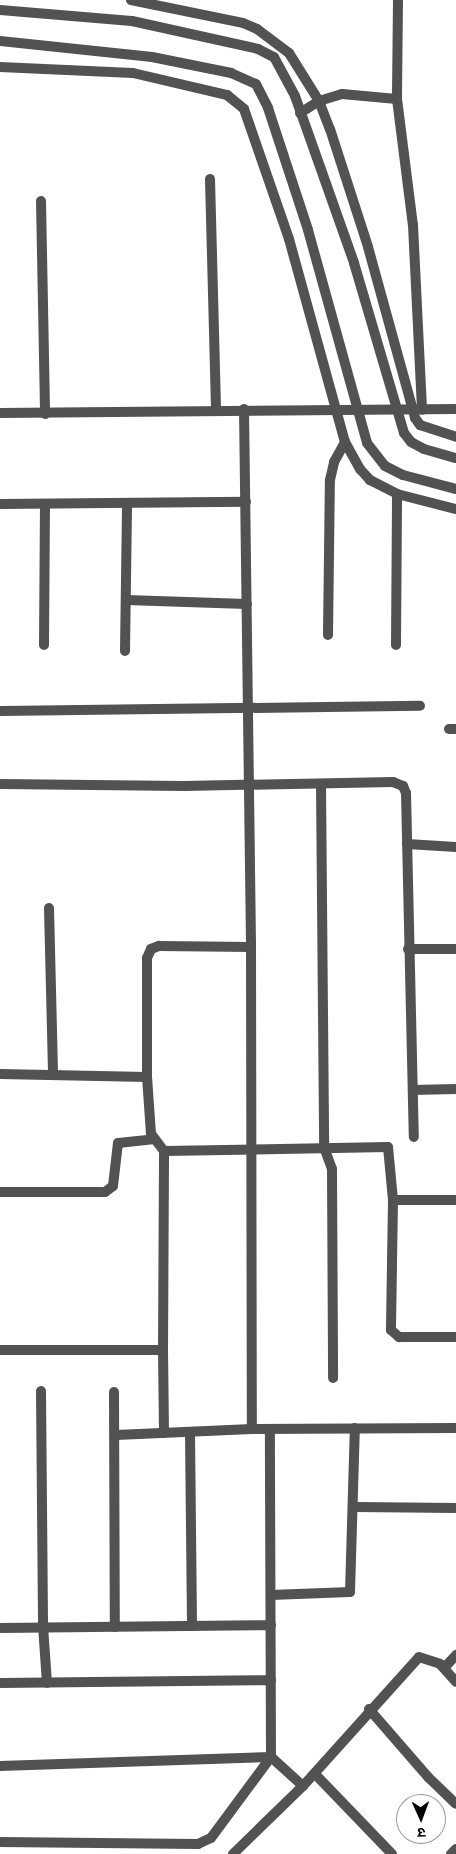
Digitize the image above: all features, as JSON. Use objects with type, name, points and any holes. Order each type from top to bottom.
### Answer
[{"type":"street","points":[[131,0],[220,16],[257,29],[289,54],[319,101],[368,247],[420,425],[456,437]]},
{"type":"street","points":[[398,0],[397,99],[413,225],[417,410]]},
{"type":"street","points":[[0,10],[132,21],[258,49],[274,57],[300,113],[354,262],[395,410],[411,442],[456,458]]},
{"type":"street","points":[[0,41],[152,57],[231,73],[256,84],[268,108],[308,230],[367,444],[385,466],[403,474],[456,489]]},
{"type":"street","points":[[0,67],[133,73],[227,95],[244,109],[289,239],[345,442],[360,469],[370,480],[397,494],[456,510]]},
{"type":"street","points":[[300,113],[319,101],[342,94],[397,99]]},
{"type":"street","points":[[210,179],[216,410]]},
{"type":"street","points":[[41,201],[45,414]]},
{"type":"street","points":[[244,409],[251,947],[252,1429]]},
{"type":"street","points":[[0,413],[45,414],[244,409],[358,411],[456,409]]},
{"type":"street","points":[[328,635],[328,501],[334,462],[345,442]]},
{"type":"street","points":[[396,645],[397,494]]},
{"type":"street","points":[[0,504],[127,505],[246,502]]},
{"type":"street","points":[[44,644],[45,505]]},
{"type":"street","points":[[125,651],[127,505]]},
{"type":"street","points":[[126,600],[246,604]]},
{"type":"street","points":[[0,710],[420,706]]},
{"type":"street","points":[[0,784],[248,785],[393,782],[403,786],[407,844],[408,949],[414,1137]]},
{"type":"street","points":[[321,784],[324,1147],[332,1169],[332,1378]]},
{"type":"street","points":[[407,844],[456,847]]},
{"type":"street","points":[[49,908],[53,1074]]},
{"type":"street","points":[[164,1433],[164,1151],[155,1139],[147,1077],[148,958],[151,949],[159,946],[251,947]]},
{"type":"street","points":[[408,949],[456,949]]},
{"type":"street","points":[[0,1074],[147,1077]]},
{"type":"street","points":[[413,1090],[456,1090]]},
{"type":"street","points":[[0,1192],[106,1192],[113,1186],[118,1143],[155,1139]]},
{"type":"street","points":[[164,1151],[388,1147],[393,1200],[391,1330],[399,1337],[456,1337]]},
{"type":"street","points":[[393,1200],[456,1200]]},
{"type":"street","points":[[0,1350],[163,1350]]},
{"type":"street","points":[[41,1391],[43,1626],[47,1683]]},
{"type":"street","points":[[114,1392],[116,1435],[115,1627]]},
{"type":"street","points":[[271,1595],[350,1592],[355,1507],[354,1428]]},
{"type":"street","points":[[116,1435],[252,1429],[456,1428]]},
{"type":"street","points":[[0,1842],[198,1844],[211,1838],[272,1757],[270,1430]]},
{"type":"street","points":[[190,1433],[192,1626]]},
{"type":"street","points":[[355,1507],[456,1508]]},
{"type":"street","points":[[0,1628],[43,1626],[271,1625]]},
{"type":"street","points":[[444,1668],[456,1656]]},
{"type":"street","points":[[233,1854],[303,1786],[369,1709],[419,1657],[444,1668],[456,1682]]},
{"type":"street","points":[[0,1683],[271,1680]]},
{"type":"street","points":[[369,1709],[429,1778],[456,1804]]},
{"type":"street","points":[[0,1766],[272,1757],[303,1786]]},
{"type":"street","points":[[314,1774],[392,1854]]},
{"type":"street","points":[[451,1854],[456,1848]]}]
